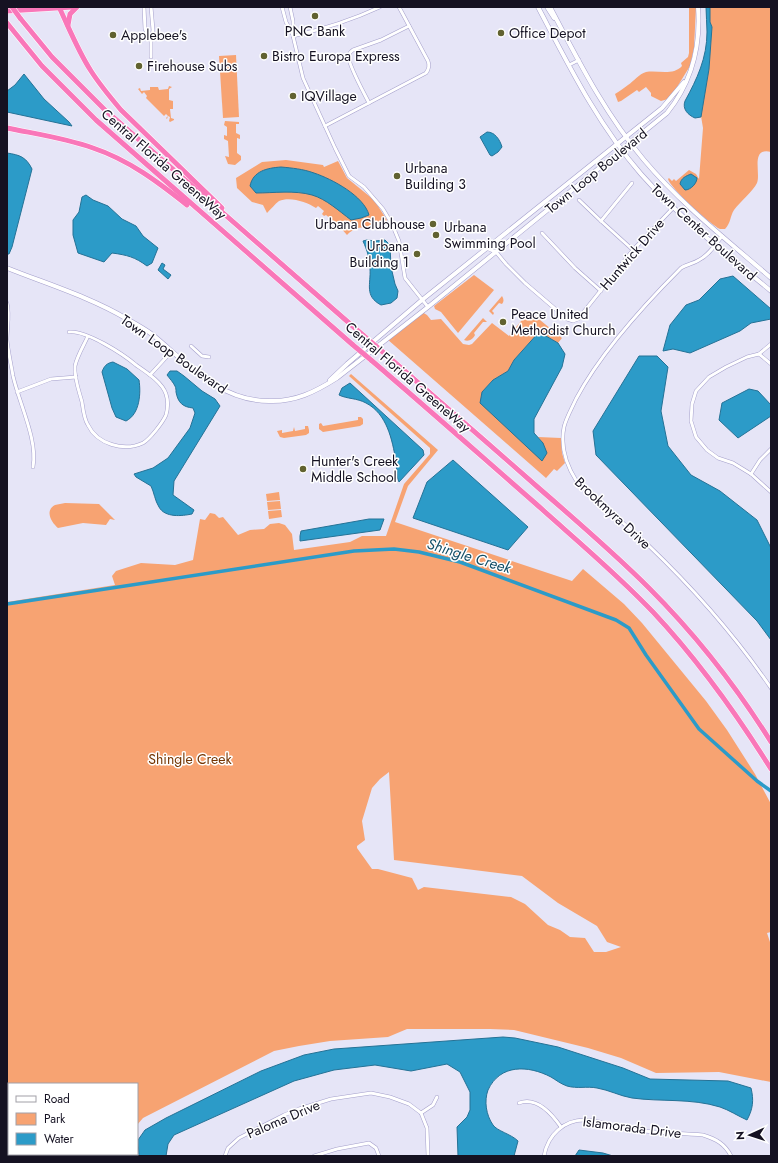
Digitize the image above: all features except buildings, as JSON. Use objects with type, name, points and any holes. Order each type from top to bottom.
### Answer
[{"type":"highway","name":"Central Florida GreeneWay","points":[[11,7],[52,57],[92,97],[594,537],[650,589],[714,662],[771,742]]},
{"type":"highway","points":[[59,7],[68,28],[91,71],[121,110],[248,235]]},
{"type":"highway","points":[[7,11],[74,7]]},
{"type":"highway","points":[[68,28],[70,14],[77,7]]},
{"type":"highway","name":"Central Florida GreeneWay","points":[[7,24],[42,66],[82,107],[238,246],[354,345],[585,547],[640,599],[678,641],[715,686],[771,769]]},
{"type":"highway","points":[[7,128],[83,144],[127,163],[159,183],[238,246]]},
{"type":"street","points":[[144,7],[145,29],[151,42]]},
{"type":"street","points":[[151,57],[153,30],[152,7]]},
{"type":"street","points":[[282,7],[286,22],[293,36],[303,78],[346,172],[375,199],[389,220],[399,241],[405,278],[428,308]]},
{"type":"street","points":[[290,7],[293,21],[293,36]]},
{"type":"street","points":[[293,36],[335,25],[380,7]]},
{"type":"street","points":[[325,126],[426,73],[430,67],[398,7]]},
{"type":"street","name":"Town Center Boulevard","points":[[538,7],[584,94],[617,143],[640,173],[673,208],[771,292]]},
{"type":"street","name":"Town Center Boulevard","points":[[547,7],[551,15],[559,23]]},
{"type":"street","name":"Town Center Boulevard","points":[[550,7],[599,96],[645,161],[676,194],[771,278]]},
{"type":"street","name":"Town Loop Boulevard","points":[[7,268],[107,308],[152,334],[211,383],[233,395],[256,401],[278,401],[292,400],[307,395],[323,388],[342,375],[428,308],[667,113],[676,102],[688,78],[697,50],[699,23],[698,7]]},
{"type":"street","points":[[369,103],[350,63],[350,52],[381,40],[409,26]]},
{"type":"street","points":[[569,65],[579,60]]},
{"type":"street","name":"Town Loop Boulevard","points":[[323,388],[347,364],[422,300],[662,108],[688,78]]},
{"type":"street","points":[[601,221],[632,183]]},
{"type":"street","points":[[579,200],[633,250]]},
{"type":"street","name":"Huntwick Drive","points":[[486,248],[496,252],[525,283],[567,319],[573,321],[578,319],[633,250],[673,208]]},
{"type":"street","points":[[542,233],[575,268],[601,291]]},
{"type":"street","name":"Brookmyra Drive","points":[[722,236],[706,255],[698,261],[686,264],[681,268],[612,343],[583,386],[564,425],[564,454],[571,473],[577,482],[681,578],[712,613],[771,688]]},
{"type":"street","points":[[7,303],[7,341],[17,392],[26,416],[31,436],[34,461],[33,467]]},
{"type":"street","points":[[69,332],[74,331],[88,336],[128,358],[150,375],[166,393],[168,404],[166,416],[153,434],[143,443],[128,446],[111,445],[99,439],[88,426],[76,377],[75,366],[88,336]]},
{"type":"street","points":[[771,344],[759,354],[726,367],[709,377],[696,391],[691,421],[696,437],[707,450],[718,458],[733,463],[751,474],[771,492]]},
{"type":"street","points":[[191,346],[202,356],[209,357]]},
{"type":"street","points":[[150,375],[172,351]]},
{"type":"street","points":[[759,354],[771,364]]},
{"type":"street","points":[[17,392],[51,378],[76,377]]},
{"type":"street","points":[[751,474],[760,460],[771,449]]},
{"type":"street","name":"Paloma Drive","points":[[225,1156],[228,1148],[233,1142],[248,1132],[299,1109],[331,1099],[371,1093],[390,1097],[408,1104],[421,1113]]},
{"type":"street","points":[[428,1156],[427,1128],[421,1113],[433,1105],[437,1097]]},
{"type":"street","points":[[518,1103],[528,1101],[544,1108],[552,1115],[561,1127]]},
{"type":"street","name":"Islamorada Drive","points":[[544,1156],[549,1141],[561,1127],[572,1122],[589,1119],[631,1129],[703,1135],[720,1142],[731,1156]]},
{"type":"street","points":[[314,1156],[365,1143],[369,1143],[376,1148],[379,1156]]},
{"type":"green space","points":[[689,7],[696,7],[694,48],[690,66],[674,92],[668,99],[661,101],[651,96],[651,93],[646,87],[639,92],[637,90],[618,102],[615,94],[643,73],[670,72],[682,66],[681,63],[688,57],[689,53]]},
{"type":"green space","points":[[710,7],[771,7],[771,152],[765,151],[758,157],[757,183],[734,210],[725,229],[720,229],[715,226],[700,214],[670,184],[668,179],[669,178],[672,181],[674,179],[676,181],[689,170],[696,174],[699,179],[703,128],[701,116],[709,69],[712,27],[710,22]]},
{"type":"green space","points":[[236,55],[239,117],[223,118],[219,56]]},
{"type":"green space","points":[[169,86],[172,87],[169,89],[169,100],[173,101],[173,109],[170,109],[171,118],[174,120],[170,122],[170,117],[166,114],[164,116],[146,98],[147,96],[144,92],[142,94],[138,89],[140,88],[141,91],[150,90],[150,87],[158,87],[159,90],[168,89]]},
{"type":"green space","points":[[225,121],[239,122],[239,124],[236,124],[236,133],[240,135],[240,139],[237,138],[237,153],[241,156],[241,160],[235,165],[228,164],[225,156],[229,157],[228,141],[224,139],[224,135],[227,136],[227,127],[224,125]]},
{"type":"green space","points":[[286,160],[323,165],[324,167],[338,161],[347,178],[374,200],[387,220],[385,225],[375,228],[357,228],[347,235],[326,215],[324,216],[322,214],[324,211],[318,206],[316,208],[298,200],[288,199],[279,201],[267,213],[263,205],[252,202],[237,188],[236,178],[262,162]]},
{"type":"green space","points":[[474,275],[494,290],[458,333],[441,312],[435,309],[434,306]]},
{"type":"green space","points":[[502,296],[503,302],[502,304],[499,303],[492,311],[494,313],[493,315],[489,311]]},
{"type":"green space","points":[[529,311],[562,338],[558,343],[539,332],[514,360],[508,371],[493,380],[482,392],[543,443],[538,437],[561,438],[562,453],[565,463],[557,471],[554,469],[546,478],[387,339],[422,312],[431,320],[441,319],[463,344],[469,345],[472,344],[492,323],[509,336]]},
{"type":"green space","points":[[483,318],[487,322],[483,322],[474,333],[475,335],[472,339],[468,341],[464,340]]},
{"type":"green space","name":"Shingle Creek","points":[[351,374],[438,450],[408,486],[395,522],[572,581],[583,569],[624,604],[642,623],[706,701],[727,730],[755,774],[771,804],[771,932],[767,933],[771,945],[771,1082],[719,1072],[656,1073],[621,1058],[588,1048],[514,1030],[407,1029],[388,1037],[330,1041],[274,1051],[143,1118],[138,1124],[138,1083],[8,1083],[8,1155],[132,1156],[7,1156],[7,602],[115,585],[112,576],[116,571],[141,563],[175,565],[193,560],[200,519],[205,520],[210,513],[215,514],[219,518],[223,517],[238,535],[250,530],[264,529],[270,524],[279,523],[285,525],[292,534],[294,550],[350,542],[362,536],[386,536],[404,484],[430,454],[430,448],[349,376]],"holes":[[[389,772],[394,860],[522,876],[558,903],[597,926],[607,942],[621,947],[606,952],[594,952],[585,938],[570,937],[560,930],[548,925],[525,904],[511,897],[424,887],[418,890],[412,878],[378,869],[372,869],[357,848],[357,846],[365,840],[362,821],[372,788]]]},
{"type":"green space","points":[[358,417],[363,419],[363,424],[360,426],[323,432],[319,429],[319,424],[321,423],[323,426],[358,420]]},
{"type":"green space","points":[[305,426],[308,426],[309,430],[309,433],[306,435],[284,438],[280,437],[277,431],[282,430],[282,433],[293,431],[294,427],[295,431],[305,429]]},
{"type":"green space","points":[[279,492],[280,500],[267,501],[266,494]]},
{"type":"green space","points":[[280,501],[281,509],[268,510],[267,502]]},
{"type":"green space","points":[[65,503],[99,504],[115,520],[110,519],[106,525],[83,523],[58,528],[50,517],[50,510],[55,505]]},
{"type":"green space","points":[[281,510],[282,517],[269,519],[268,511]]},
{"type":"water","points":[[706,7],[710,7],[710,22],[712,27],[709,69],[701,117],[695,118],[686,111],[684,104],[694,85],[705,51],[707,42]]},
{"type":"water","points":[[24,74],[44,99],[72,126],[7,112],[7,91],[15,85]]},
{"type":"water","points":[[487,132],[492,133],[497,137],[502,147],[492,156],[480,137]]},
{"type":"water","points":[[7,153],[22,157],[32,169],[9,254],[7,254]]},
{"type":"water","points":[[281,167],[310,172],[338,184],[361,201],[369,215],[351,220],[327,202],[312,195],[291,192],[256,193],[250,186],[254,177],[261,171]]},
{"type":"water","points":[[691,174],[697,178],[696,182],[691,188],[685,190],[680,184],[681,180]]},
{"type":"water","points":[[86,195],[93,200],[108,206],[122,219],[136,226],[143,236],[158,248],[152,263],[147,266],[139,260],[131,257],[112,253],[104,262],[78,253],[73,235],[73,220],[79,212],[82,197]]},
{"type":"water","points":[[385,240],[390,245],[391,267],[398,291],[397,298],[391,303],[381,305],[372,298],[370,294],[369,262],[363,241]]},
{"type":"water","points":[[162,263],[165,265],[163,269],[171,275],[168,279],[158,270]]},
{"type":"water","points":[[733,276],[771,309],[771,319],[751,323],[740,331],[690,353],[673,349],[663,351],[670,325],[686,305],[699,300],[720,279]]},
{"type":"water","points":[[539,332],[558,343],[565,354],[562,367],[534,419],[534,433],[543,443],[547,453],[542,461],[480,403],[482,392],[493,380],[508,371],[514,360]]},
{"type":"water","points":[[639,356],[657,356],[668,367],[661,411],[668,446],[691,475],[720,491],[757,520],[771,548],[771,640],[757,621],[596,455],[593,431]]},
{"type":"water","points":[[113,362],[127,369],[139,380],[140,391],[137,408],[131,418],[126,421],[116,417],[102,372],[106,365]]},
{"type":"water","points":[[170,371],[177,371],[202,391],[215,399],[220,406],[174,481],[173,495],[194,510],[192,514],[169,515],[162,511],[156,502],[151,486],[136,477],[134,474],[153,468],[168,458],[190,428],[195,413],[193,408],[186,407],[180,402],[177,396],[176,388],[167,375]]},
{"type":"water","points":[[350,383],[423,450],[424,455],[399,482],[393,444],[384,420],[366,403],[339,395],[342,388]]},
{"type":"water","points":[[749,389],[758,391],[771,405],[771,416],[738,438],[719,420],[722,403]]},
{"type":"water","points":[[453,460],[528,527],[508,550],[413,518],[427,482]]},
{"type":"water","points":[[369,519],[384,519],[380,530],[300,541],[301,531]]},
{"type":"water","points":[[503,1037],[558,1047],[623,1068],[650,1079],[728,1081],[751,1088],[753,1100],[751,1112],[747,1120],[723,1108],[709,1104],[687,1101],[632,1098],[597,1088],[567,1086],[551,1077],[533,1070],[515,1069],[507,1071],[493,1081],[488,1090],[486,1103],[487,1112],[493,1125],[518,1141],[514,1156],[458,1156],[457,1127],[467,1117],[470,1110],[470,1092],[460,1072],[447,1064],[411,1071],[375,1065],[334,1070],[294,1081],[174,1135],[168,1144],[166,1156],[139,1156],[138,1140],[145,1130],[261,1071],[304,1055],[334,1049]]},
{"type":"water","points":[[579,1150],[603,1153],[613,1156],[575,1156]]},
{"type":"waterway","name":"Shingle Creek","points":[[7,604],[354,551],[394,549],[419,552],[460,562],[616,620],[629,628],[646,655],[699,729],[757,781],[771,791]]},
{"type":"place","name":"PNC Bank","points":[[315,16]]},
{"type":"place","name":"Office Depot","points":[[501,33]]},
{"type":"place","name":"Applebee's","points":[[113,35]]},
{"type":"place","name":"Bistro Europa Express","points":[[264,56]]},
{"type":"place","name":"Firehouse Subs","points":[[139,66]]},
{"type":"place","name":"IQVillage","points":[[293,96]]},
{"type":"place","name":"Urbana Building 3","points":[[397,176]]},
{"type":"place","name":"Urbana Clubhouse","points":[[433,224]]},
{"type":"place","name":"Urbana Swimming Pool","points":[[436,235]]},
{"type":"place","name":"Urbana Building 1","points":[[417,254]]},
{"type":"place","name":"Peace United Methodist Church","points":[[503,322]]},
{"type":"place","name":"Hunter's Creek Middle School","points":[[303,469]]}]
